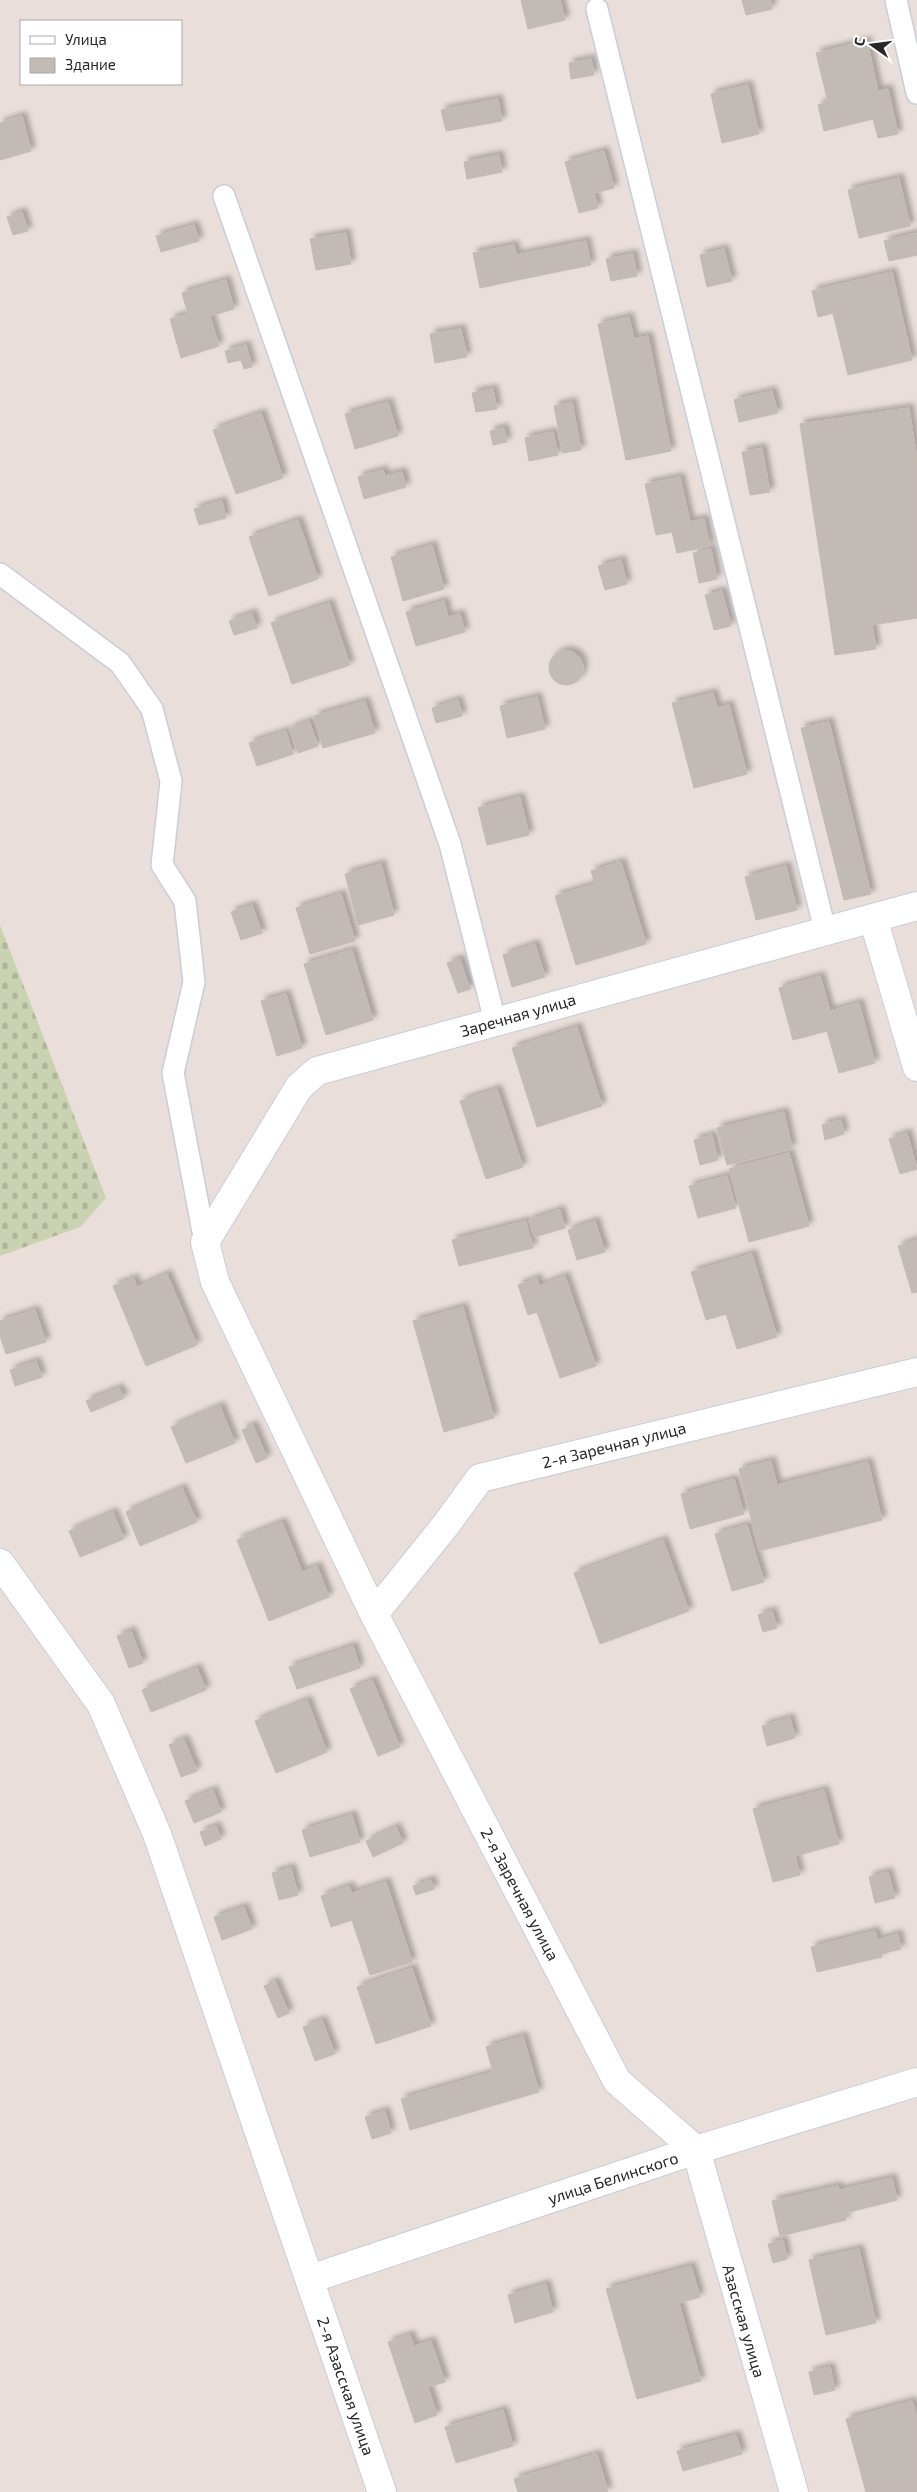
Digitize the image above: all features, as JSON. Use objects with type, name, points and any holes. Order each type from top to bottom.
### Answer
[{"type":"street","name":"Заречная улица","points":[[205,1242],[299,1086],[317,1071],[917,906]]},
{"type":"street","points":[[873,918],[917,1067]]},
{"type":"street","name":"2-я Заречная улица","points":[[205,1242],[215,1282],[374,1614],[617,2081],[696,2150]]},
{"type":"street","name":"2-я Заречная улица","points":[[374,1614],[445,1526],[480,1478],[917,1372]]},
{"type":"street","name":"2-я Азасская улица","points":[[0,1563],[102,1704],[157,1834],[382,2492]]},
{"type":"street","name":"улица Белинского","points":[[310,2279],[696,2150],[917,2082]]},
{"type":"street","name":"Азасская улица","points":[[696,2150],[794,2492]]},
{"type":"lane","points":[[896,0],[917,93]]},
{"type":"lane","points":[[597,9],[825,930]]},
{"type":"lane","points":[[224,196],[450,844],[495,1021]]},
{"type":"lane","points":[[0,574],[120,663],[152,709],[171,781],[162,866],[185,901],[194,982],[173,1073],[205,1242]]},
{"type":"green space","points":[[0,925],[106,1198],[80,1227],[0,1256]]},
{"type":"building","points":[[521,0],[560,0],[565,20],[528,29]]},
{"type":"building","points":[[742,0],[770,0],[772,9],[746,15]]},
{"type":"building","points":[[867,41],[878,91],[888,89],[898,134],[878,138],[873,119],[824,131],[818,105],[828,102],[816,53]]},
{"type":"building","points":[[591,59],[594,75],[571,79],[569,63]]},
{"type":"building","points":[[748,85],[759,134],[722,143],[711,94]]},
{"type":"building","points":[[498,99],[502,121],[446,131],[441,110]]},
{"type":"building","points":[[22,116],[31,151],[0,160],[0,123]]},
{"type":"building","points":[[604,151],[614,188],[594,193],[598,208],[579,213],[565,162]]},
{"type":"building","points":[[499,155],[502,172],[467,179],[464,162]]},
{"type":"building","points":[[899,178],[910,226],[859,238],[848,190]]},
{"type":"building","points":[[22,212],[28,231],[13,235],[7,217]]},
{"type":"building","points":[[194,225],[199,241],[161,252],[156,236]]},
{"type":"building","points":[[346,233],[351,264],[316,270],[310,239]]},
{"type":"building","points":[[917,233],[917,255],[889,261],[884,241]]},
{"type":"building","points":[[586,241],[591,265],[522,279],[517,255]]},
{"type":"building","points":[[514,245],[522,279],[480,288],[473,253]]},
{"type":"building","points":[[724,249],[732,281],[707,287],[700,255]]},
{"type":"building","points":[[633,254],[637,276],[611,281],[606,259]]},
{"type":"building","points":[[892,272],[912,360],[848,375],[833,313],[818,317],[812,291]]},
{"type":"building","points":[[226,280],[234,309],[210,316],[219,346],[181,358],[170,319],[188,314],[182,293]]},
{"type":"building","points":[[629,317],[634,339],[648,336],[671,451],[626,460],[598,324]]},
{"type":"building","points":[[461,329],[467,357],[435,363],[430,334]]},
{"type":"building","points":[[246,345],[252,367],[244,369],[241,360],[228,363],[225,351]]},
{"type":"building","points":[[493,389],[497,409],[476,412],[472,393]]},
{"type":"building","points":[[772,391],[778,413],[739,422],[734,400]]},
{"type":"building","points":[[388,402],[398,436],[355,449],[345,414]]},
{"type":"building","points":[[572,402],[581,450],[563,453],[554,406]]},
{"type":"building","points":[[909,408],[917,460],[917,618],[872,625],[876,649],[835,655],[800,424]]},
{"type":"building","points":[[261,413],[283,478],[236,494],[213,430]]},
{"type":"building","points":[[504,428],[507,442],[493,445],[490,431]]},
{"type":"building","points":[[553,432],[558,455],[529,461],[525,438]]},
{"type":"building","points":[[762,448],[770,492],[750,495],[742,452]]},
{"type":"building","points":[[383,470],[385,476],[402,472],[406,487],[364,499],[358,477]]},
{"type":"building","points":[[680,477],[690,522],[704,519],[710,546],[677,553],[672,532],[656,535],[645,484]]},
{"type":"building","points":[[222,501],[226,518],[199,525],[194,509]]},
{"type":"building","points":[[298,520],[318,579],[269,596],[249,537]]},
{"type":"building","points":[[432,545],[444,589],[403,601],[391,557]]},
{"type":"building","points":[[711,549],[717,579],[699,583],[693,553]]},
{"type":"building","points":[[621,560],[627,584],[605,590],[598,566]]},
{"type":"building","points":[[722,591],[731,626],[714,630],[705,595]]},
{"type":"building","points":[[444,601],[448,617],[460,614],[465,632],[416,646],[406,612]]},
{"type":"building","points":[[329,603],[350,665],[292,684],[271,623]]},
{"type":"building","points":[[252,613],[257,628],[234,635],[229,621]]},
{"type":"building","points":[[566,651],[573,652],[578,656],[582,661],[582,675],[578,680],[573,684],[566,685],[559,684],[554,680],[550,675],[549,668],[550,661],[554,656],[559,652]]},
{"type":"building","points":[[713,693],[717,708],[729,705],[747,774],[694,788],[672,703]]},
{"type":"building","points":[[537,697],[545,729],[507,738],[500,706]]},
{"type":"building","points":[[458,700],[462,716],[436,723],[432,708]]},
{"type":"building","points":[[365,701],[375,733],[323,748],[314,716]]},
{"type":"building","points":[[309,721],[318,746],[298,753],[289,729]]},
{"type":"building","points":[[829,722],[871,894],[844,900],[801,728]]},
{"type":"building","points":[[286,731],[293,754],[257,766],[249,743]]},
{"type":"building","points":[[520,797],[529,835],[487,845],[478,808]]},
{"type":"building","points":[[621,862],[646,944],[576,965],[555,896],[595,884],[591,871]]},
{"type":"building","points":[[381,864],[394,915],[358,925],[345,874]]},
{"type":"building","points":[[786,866],[797,910],[756,920],[745,877]]},
{"type":"building","points":[[341,894],[355,941],[310,954],[296,908]]},
{"type":"building","points":[[252,905],[262,933],[241,940],[231,912]]},
{"type":"building","points":[[535,944],[545,977],[512,987],[503,955]]},
{"type":"building","points":[[352,950],[373,1020],[326,1035],[304,964]]},
{"type":"building","points":[[460,959],[470,989],[458,993],[447,963]]},
{"type":"building","points":[[820,976],[830,1011],[859,1003],[875,1063],[839,1073],[827,1031],[793,1040],[779,988]]},
{"type":"building","points":[[286,994],[302,1048],[277,1056],[261,1001]]},
{"type":"building","points":[[577,1027],[602,1106],[537,1127],[512,1048]]},
{"type":"building","points":[[497,1089],[523,1167],[486,1179],[460,1101]]},
{"type":"building","points":[[784,1112],[792,1148],[727,1165],[717,1128]]},
{"type":"building","points":[[841,1120],[844,1134],[825,1140],[822,1125]]},
{"type":"building","points":[[907,1133],[917,1169],[900,1174],[889,1139]]},
{"type":"building","points":[[712,1135],[718,1160],[700,1165],[694,1140]]},
{"type":"building","points":[[789,1153],[809,1226],[749,1242],[729,1169]]},
{"type":"building","points":[[727,1176],[736,1208],[698,1218],[689,1186]]},
{"type":"building","points":[[560,1210],[565,1228],[534,1237],[529,1220]]},
{"type":"building","points":[[526,1221],[533,1248],[459,1266],[452,1240]]},
{"type":"building","points":[[595,1221],[605,1252],[577,1260],[568,1230]]},
{"type":"building","points":[[917,1240],[917,1292],[912,1293],[898,1246]]},
{"type":"building","points":[[752,1254],[777,1337],[737,1349],[726,1314],[706,1320],[691,1272]]},
{"type":"building","points":[[167,1274],[197,1345],[146,1366],[113,1286],[134,1278],[137,1287]]},
{"type":"building","points":[[565,1276],[596,1366],[560,1378],[537,1312],[528,1315],[518,1285],[537,1278],[539,1286]]},
{"type":"building","points":[[463,1307],[494,1418],[444,1432],[413,1321]]},
{"type":"building","points":[[35,1310],[46,1342],[6,1354],[0,1336],[0,1321]]},
{"type":"building","points":[[36,1361],[42,1377],[15,1386],[10,1370]]},
{"type":"building","points":[[119,1388],[124,1398],[91,1412],[86,1401]]},
{"type":"building","points":[[220,1406],[235,1443],[186,1463],[171,1427]]},
{"type":"building","points":[[253,1425],[267,1458],[256,1463],[242,1430]]},
{"type":"building","points":[[771,1461],[791,1543],[759,1551],[739,1469]]},
{"type":"building","points":[[868,1462],[882,1520],[791,1543],[776,1485]]},
{"type":"building","points":[[734,1479],[744,1514],[690,1529],[681,1494]]},
{"type":"building","points":[[182,1488],[197,1522],[140,1546],[126,1512]]},
{"type":"building","points":[[113,1512],[124,1539],[80,1557],[69,1531]]},
{"type":"building","points":[[282,1522],[302,1572],[317,1566],[329,1597],[269,1621],[237,1540]]},
{"type":"building","points":[[747,1525],[764,1582],[732,1591],[715,1534]]},
{"type":"building","points":[[663,1540],[689,1611],[600,1644],[574,1573]]},
{"type":"building","points":[[772,1611],[777,1628],[763,1632],[758,1615]]},
{"type":"building","points":[[131,1631],[143,1663],[129,1668],[117,1636]]},
{"type":"building","points":[[353,1646],[360,1668],[297,1689],[289,1667]]},
{"type":"building","points":[[197,1668],[206,1690],[151,1712],[142,1690]]},
{"type":"building","points":[[372,1680],[400,1747],[378,1756],[350,1689]]},
{"type":"building","points":[[307,1700],[327,1752],[276,1773],[255,1721]]},
{"type":"building","points":[[790,1718],[795,1738],[767,1746],[762,1726]]},
{"type":"building","points":[[184,1739],[197,1771],[181,1777],[169,1745]]},
{"type":"building","points":[[213,1790],[221,1812],[194,1823],[185,1801]]},
{"type":"building","points":[[824,1790],[839,1844],[795,1856],[800,1875],[773,1882],[753,1809]]},
{"type":"building","points":[[352,1815],[360,1842],[310,1857],[302,1830]]},
{"type":"building","points":[[216,1826],[221,1839],[205,1846],[200,1832]]},
{"type":"building","points":[[396,1827],[403,1843],[373,1857],[366,1841]]},
{"type":"building","points":[[291,1868],[298,1895],[279,1900],[272,1873]]},
{"type":"building","points":[[888,1872],[895,1898],[875,1903],[869,1877]]},
{"type":"building","points":[[431,1880],[434,1889],[416,1895],[413,1886]]},
{"type":"building","points":[[386,1882],[412,1962],[370,1975],[352,1920],[331,1927],[321,1896],[349,1886],[352,1893]]},
{"type":"building","points":[[244,1907],[252,1929],[222,1940],[214,1917]]},
{"type":"building","points":[[875,1931],[882,1957],[817,1972],[811,1947]]},
{"type":"building","points":[[898,1934],[901,1949],[881,1954],[877,1940]]},
{"type":"building","points":[[412,1968],[431,2026],[376,2044],[357,1987]]},
{"type":"building","points":[[275,1981],[289,2013],[278,2018],[264,1986]]},
{"type":"building","points":[[322,2020],[335,2054],[315,2061],[303,2027]]},
{"type":"building","points":[[523,2036],[539,2092],[410,2130],[401,2099],[493,2072],[486,2047]]},
{"type":"building","points":[[385,2111],[391,2133],[372,2139],[365,2117]]},
{"type":"building","points":[[892,2178],[897,2200],[845,2213],[839,2190]]},
{"type":"building","points":[[838,2186],[846,2220],[780,2236],[772,2201]]},
{"type":"building","points":[[783,2240],[787,2259],[773,2263],[768,2244]]},
{"type":"building","points":[[859,2249],[876,2323],[826,2335],[809,2260]]},
{"type":"building","points":[[691,2266],[700,2297],[679,2303],[701,2381],[637,2399],[606,2289]]},
{"type":"building","points":[[546,2284],[553,2312],[515,2323],[508,2295]]},
{"type":"building","points":[[410,2335],[414,2346],[431,2341],[445,2382],[428,2387],[437,2415],[415,2423],[388,2342]]},
{"type":"building","points":[[830,2367],[835,2390],[814,2395],[809,2372]]},
{"type":"building","points":[[912,2401],[917,2417],[917,2492],[866,2492],[846,2419]]},
{"type":"building","points":[[503,2410],[513,2446],[456,2463],[445,2427]]},
{"type":"building","points":[[736,2435],[742,2454],[683,2471],[677,2451]]},
{"type":"building","points":[[597,2454],[608,2492],[518,2492],[514,2479]]}]
